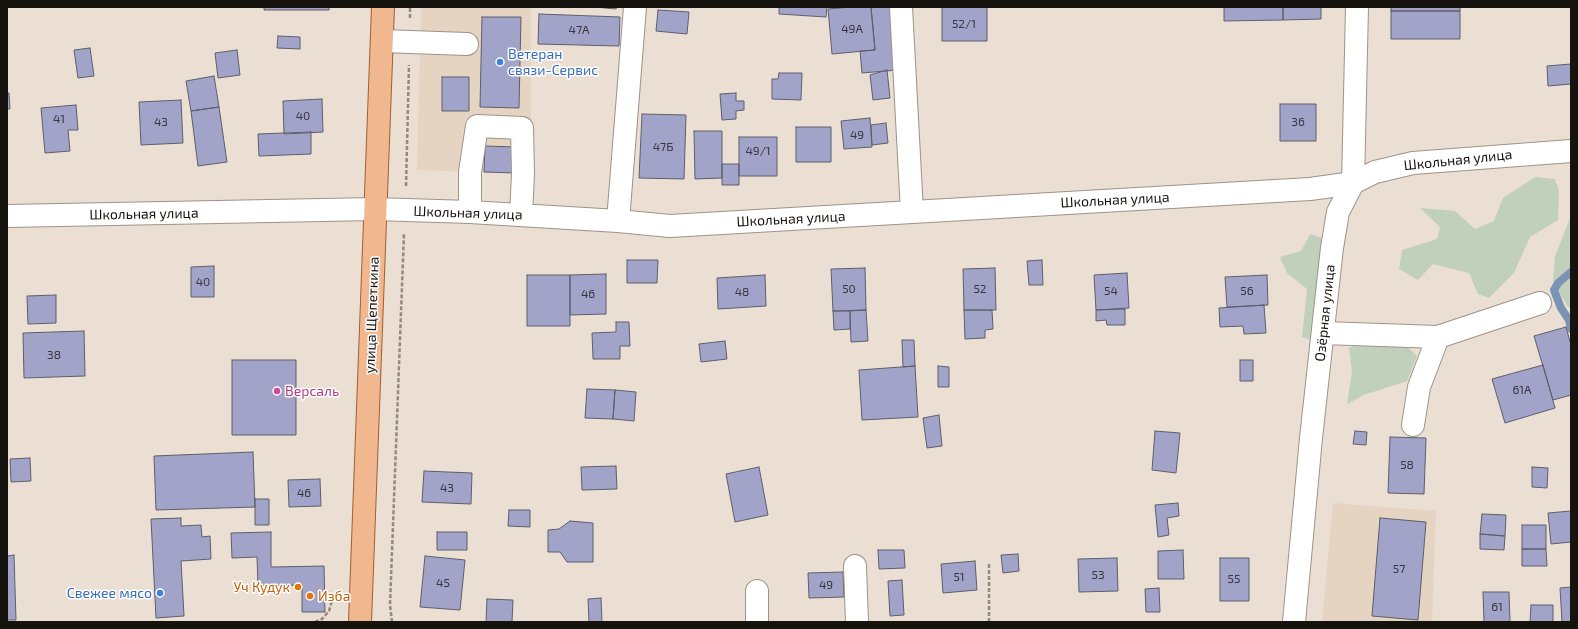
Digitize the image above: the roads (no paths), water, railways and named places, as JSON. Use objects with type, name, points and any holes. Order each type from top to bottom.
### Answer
[{"type":"main road","name":"улица Щепеткина","points":[[360,622],[372,335],[375,209],[383,7]]},
{"type":"street","points":[[618,221],[635,7]]},
{"type":"street","points":[[901,7],[912,212]]},
{"type":"street","name":"Озёрная улица","points":[[1294,622],[1311,438],[1324,333],[1332,248],[1338,212],[1353,183],[1357,7]]},
{"type":"street","points":[[382,41],[467,44]]},
{"type":"street","points":[[470,212],[470,172],[477,126],[522,128],[523,174],[521,215]]},
{"type":"street","name":"Школьная улица","points":[[7,216],[375,209],[470,212],[618,221],[670,226],[1310,189],[1353,183],[1375,172],[1413,163],[1571,150]]},
{"type":"street","points":[[1324,333],[1438,337],[1540,303]]},
{"type":"street","points":[[1413,425],[1418,387],[1438,337]]},
{"type":"street","points":[[855,566],[857,622]]},
{"type":"street","points":[[757,591],[757,622]]},
{"type":"waterway","points":[[1571,272],[1558,283],[1554,290],[1561,308],[1569,320],[1571,329]]},
{"type":"place","name":"Ветеран связи-Сервис","points":[[500,62]]},
{"type":"place","name":"Версаль","points":[[277,391]]},
{"type":"place","name":"Уч Кудук","points":[[298,587]]},
{"type":"place","name":"Свежее мясо","points":[[160,593]]},
{"type":"place","name":"Изба","points":[[310,596]]}]
